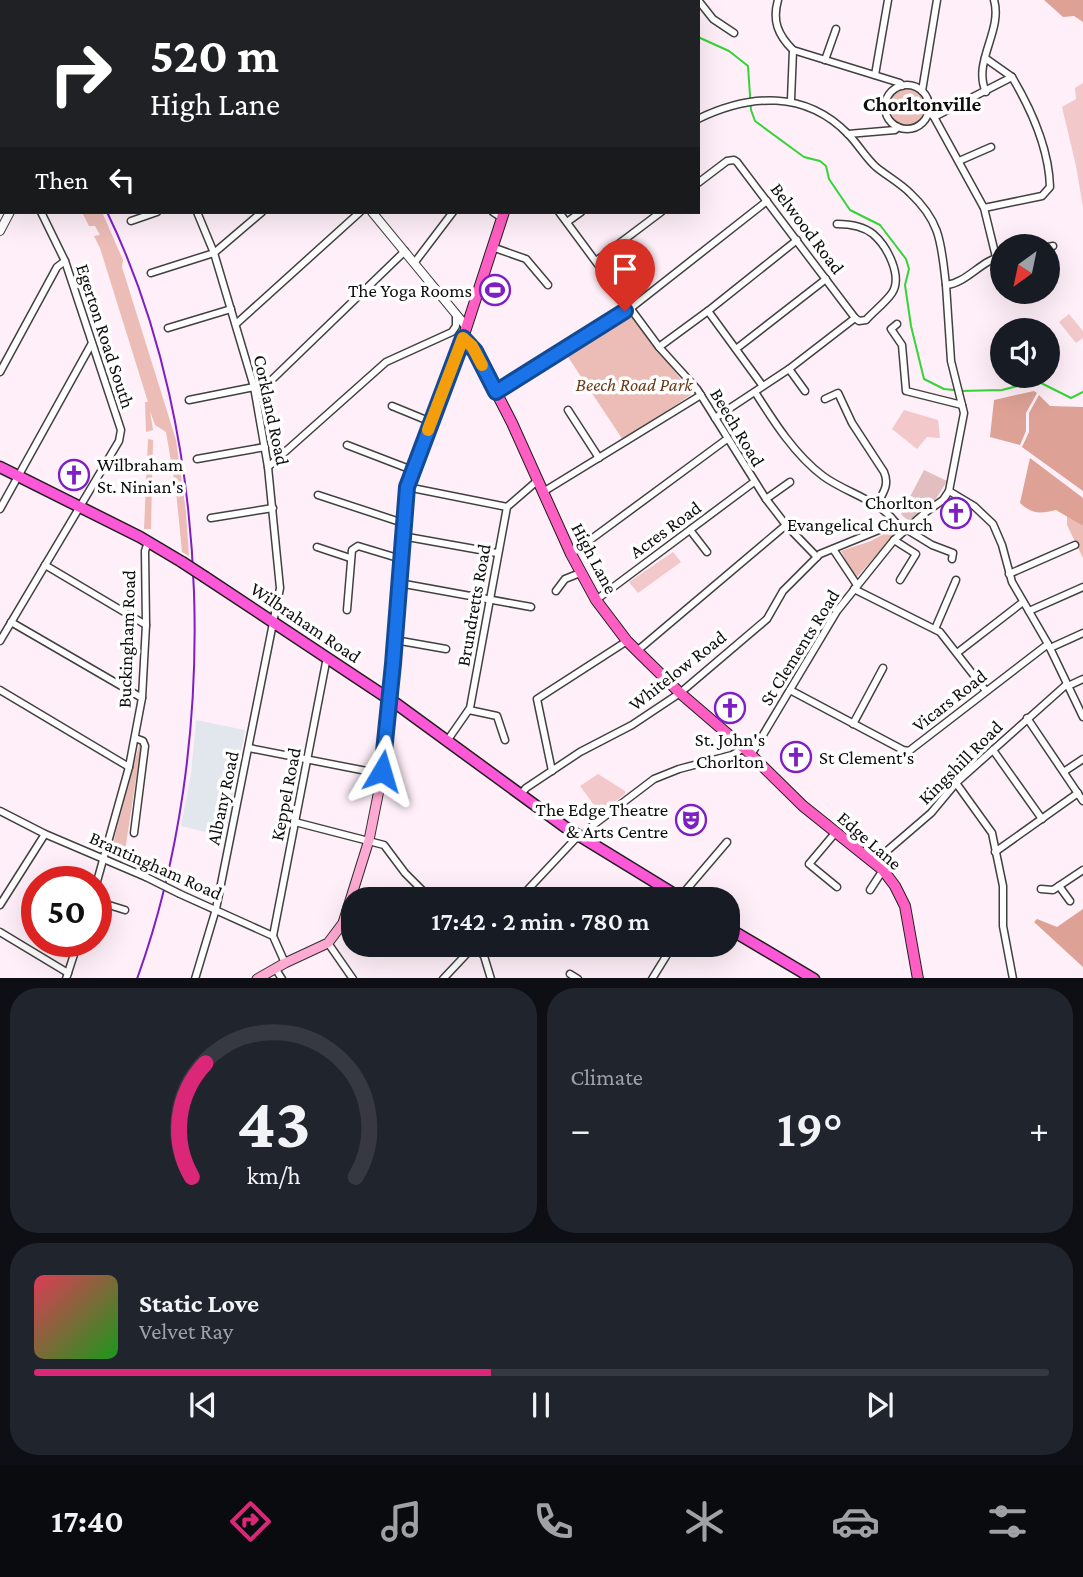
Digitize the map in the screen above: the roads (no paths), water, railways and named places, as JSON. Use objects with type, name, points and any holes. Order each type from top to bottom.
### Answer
[{"type":"highway","name":"Wilbraham Road","points":[[0,467],[80,506],[182,562],[390,699],[580,836],[664,887]]},
{"type":"highway","points":[[740,936],[797,974],[814,978]]},
{"type":"main road","points":[[257,978],[328,943],[343,923],[369,840],[382,774],[407,487],[463,338],[500,214]]},
{"type":"main road","name":"High Lane","points":[[463,338],[475,351],[512,423],[580,573],[596,600],[637,651],[680,693],[748,752]]},
{"type":"main road","name":"Edge Lane","points":[[748,752],[803,806],[883,870],[905,906],[918,978]]},
{"type":"street","points":[[778,0],[775,13],[777,27],[780,35],[793,50],[900,83],[902,86]]},
{"type":"street","points":[[875,75],[888,0]]},
{"type":"street","points":[[922,91],[937,0]]},
{"type":"street","points":[[986,92],[981,74],[995,18],[994,0]]},
{"type":"street","points":[[700,3],[713,19],[734,33]]},
{"type":"street","points":[[825,60],[835,29]]},
{"type":"street","points":[[791,100],[793,50]]},
{"type":"street","points":[[984,208],[1042,196],[1050,187],[1048,165],[1024,97],[1012,77],[985,58]]},
{"type":"street","points":[[992,234],[984,208],[931,114],[922,91],[912,86],[902,86],[894,90],[886,102],[887,115],[898,127],[915,128],[931,114],[986,92],[1012,77]]},
{"type":"street","points":[[700,118],[750,102],[791,100],[809,106],[848,134],[875,166],[909,191],[933,222],[941,239],[950,353],[962,405],[962,430],[949,491],[974,506],[993,524],[1002,545],[1009,574],[1049,646],[1083,716]]},
{"type":"street","points":[[848,134],[895,130],[898,127]]},
{"type":"street","points":[[959,161],[992,147]]},
{"type":"street","name":"Belwood Road","points":[[700,181],[727,161],[734,160],[740,165],[855,318]]},
{"type":"street","points":[[496,392],[631,308],[767,201]]},
{"type":"street","points":[[0,231],[9,214]]},
{"type":"street","name":"Egerton Road South","points":[[0,641],[119,441],[121,430],[65,261],[42,214]]},
{"type":"street","points":[[131,221],[151,214]]},
{"type":"street","name":"Corkland Road","points":[[198,214],[214,253],[256,395],[268,467],[280,588],[273,621]]},
{"type":"street","points":[[151,273],[214,253],[260,214]]},
{"type":"street","points":[[236,324],[358,214]]},
{"type":"street","points":[[375,214],[465,325]]},
{"type":"street","points":[[415,262],[451,214]]},
{"type":"street","name":"Beech Road","points":[[561,214],[659,347],[701,395],[766,499],[786,525],[817,557]]},
{"type":"street","points":[[567,222],[578,214]]},
{"type":"street","points":[[596,261],[658,214]]},
{"type":"street","points":[[715,418],[789,369],[855,318],[859,321],[866,320],[892,292],[897,275],[890,258],[873,234],[853,224],[837,224]]},
{"type":"street","points":[[659,347],[797,240]]},
{"type":"street","points":[[492,247],[526,258],[548,285]]},
{"type":"street","points":[[256,395],[405,251]]},
{"type":"street","points":[[0,372],[57,267],[65,261]]},
{"type":"street","points":[[946,285],[956,283],[990,261]]},
{"type":"street","points":[[736,349],[826,279]]},
{"type":"street","points":[[168,328],[231,309]]},
{"type":"street","points":[[708,311],[762,385]]},
{"type":"street","points":[[268,467],[386,362],[452,332],[456,326],[456,315]]},
{"type":"street","points":[[897,324],[891,329],[902,345],[906,391],[962,405]]},
{"type":"street","points":[[0,509],[92,343]]},
{"type":"street","points":[[789,369],[805,391]]},
{"type":"street","points":[[189,400],[254,387]]},
{"type":"street","points":[[755,392],[781,430],[823,476],[876,506],[896,523],[932,545],[953,553],[952,559]]},
{"type":"street","points":[[825,399],[838,393],[852,424],[884,472],[887,486],[876,506]]},
{"type":"street","points":[[543,492],[701,395]]},
{"type":"street","points":[[392,406],[431,422]]},
{"type":"street","points":[[568,410],[599,458]]},
{"type":"street","points":[[571,554],[727,439]]},
{"type":"street","points":[[347,445],[412,470]]},
{"type":"street","points":[[197,459],[265,447]]},
{"type":"street","points":[[407,487],[507,507],[537,481]]},
{"type":"street","name":"Acres Road","points":[[596,600],[754,482]]},
{"type":"street","points":[[766,499],[790,482]]},
{"type":"street","name":"St Clements Road","points":[[748,752],[790,690],[827,625],[856,587],[894,540],[943,500],[949,491]]},
{"type":"street","points":[[317,495],[403,523]]},
{"type":"street","name":"Brundretts Road","points":[[447,741],[469,710],[507,507]]},
{"type":"street","points":[[211,518],[273,508]]},
{"type":"street","name":"Whitelow Road","points":[[520,795],[580,752],[632,725],[680,693],[766,619],[783,591],[817,557],[896,523]]},
{"type":"street","points":[[637,651],[786,525]]},
{"type":"street","points":[[690,530],[707,552]]},
{"type":"street","points":[[402,536],[497,553]]},
{"type":"street","points":[[894,540],[916,554],[900,580]]},
{"type":"street","name":"Buckingham Road","points":[[103,866],[129,766],[142,698],[146,625],[145,551],[148,542]]},
{"type":"street","points":[[1009,574],[1075,545]]},
{"type":"street","points":[[347,610],[352,550],[358,546],[401,559]]},
{"type":"street","points":[[317,547],[350,558]]},
{"type":"street","points":[[832,549],[856,587],[935,629],[947,639],[986,691]]},
{"type":"street","points":[[45,565],[146,625]]},
{"type":"street","points":[[556,591],[565,579],[580,573]]},
{"type":"street","points":[[935,629],[956,580]]},
{"type":"street","points":[[399,583],[531,607]]},
{"type":"street","points":[[1029,611],[1083,587]]},
{"type":"street","points":[[957,653],[1023,602]]},
{"type":"street","name":"Albany Road","points":[[195,978],[216,909],[273,621]]},
{"type":"street","points":[[11,622],[142,698]]},
{"type":"street","name":"Vicars Road","points":[[790,690],[909,751],[1049,646],[1083,633]]},
{"type":"street","points":[[395,640],[446,649]]},
{"type":"street","points":[[552,771],[537,699],[628,640]]},
{"type":"street","name":"Keppel Road","points":[[272,936],[327,657]]},
{"type":"street","points":[[853,724],[883,668]]},
{"type":"street","name":"Kingshill Road","points":[[874,862],[931,813],[956,783],[1027,718],[1068,685],[1083,679]]},
{"type":"street","points":[[0,690],[129,766]]},
{"type":"street","points":[[469,710],[497,716],[505,740]]},
{"type":"street","points":[[1027,718],[1083,801]]},
{"type":"street","name":"Buckingham Road","points":[[134,833],[145,746],[143,741],[135,738]]},
{"type":"street","points":[[249,748],[382,774]]},
{"type":"street","points":[[993,750],[1042,819]]},
{"type":"street","points":[[531,887],[580,836],[654,779],[679,768],[748,752]]},
{"type":"street","points":[[1065,771],[1083,759]]},
{"type":"street","points":[[956,783],[991,830],[1003,886],[1003,926],[1013,978]]},
{"type":"street","points":[[995,852],[1078,793]]},
{"type":"street","name":"Brantingham Road","points":[[0,811],[45,834],[146,877],[272,936]]},
{"type":"street","points":[[295,822],[383,845],[419,887]]},
{"type":"street","points":[[836,832],[809,864],[837,887]]},
{"type":"street","points":[[0,905],[45,834]]},
{"type":"street","points":[[691,887],[727,842]]},
{"type":"street","points":[[870,890],[883,870]]},
{"type":"street","points":[[1041,889],[1049,890],[1059,886],[1083,870]]},
{"type":"street","points":[[1059,886],[1070,901]]},
{"type":"street","points":[[112,906],[125,910]]},
{"type":"street","points":[[0,932],[67,976],[73,957]]},
{"type":"street","points":[[272,936],[285,963]]},
{"type":"street","points":[[328,943],[353,978]]},
{"type":"street","points":[[443,978],[463,957]]},
{"type":"street","points":[[484,957],[491,978]]},
{"type":"street","points":[[652,978],[664,957]]},
{"type":"street","points":[[275,968],[282,978]]},
{"type":"street","points":[[570,974],[578,978]]},
{"type":"waterway","points":[[700,38],[729,51],[748,66],[751,110],[755,121],[804,157],[820,161],[826,166],[829,179],[850,210],[880,225],[906,259],[909,269],[905,285],[911,326],[924,379],[944,389],[954,390]]},
{"type":"waterway","points":[[960,391],[1002,390],[1037,381],[1071,398],[1083,392]]},
{"type":"tram line","points":[[108,214],[143,299],[169,393],[186,492],[194,592],[193,693],[183,793],[164,889],[137,978]]},
{"type":"place","name":"The Yoga Rooms","points":[[495,290]]},
{"type":"place","name":"Wilbraham St. Ninian's","points":[[74,475]]},
{"type":"place","name":"Chorlton Evangelical Church","points":[[956,513]]},
{"type":"place","name":"St. John's Chorlton","points":[[730,708]]},
{"type":"place","name":"St Clement's","points":[[796,757]]},
{"type":"place","name":"The Edge Theatre & Arts Centre","points":[[691,820]]},
{"type":"district","name":"Chorltonville","points":[[922,104]]},
{"type":"park label","name":"Beech Road Park","points":[[634,384]]}]
